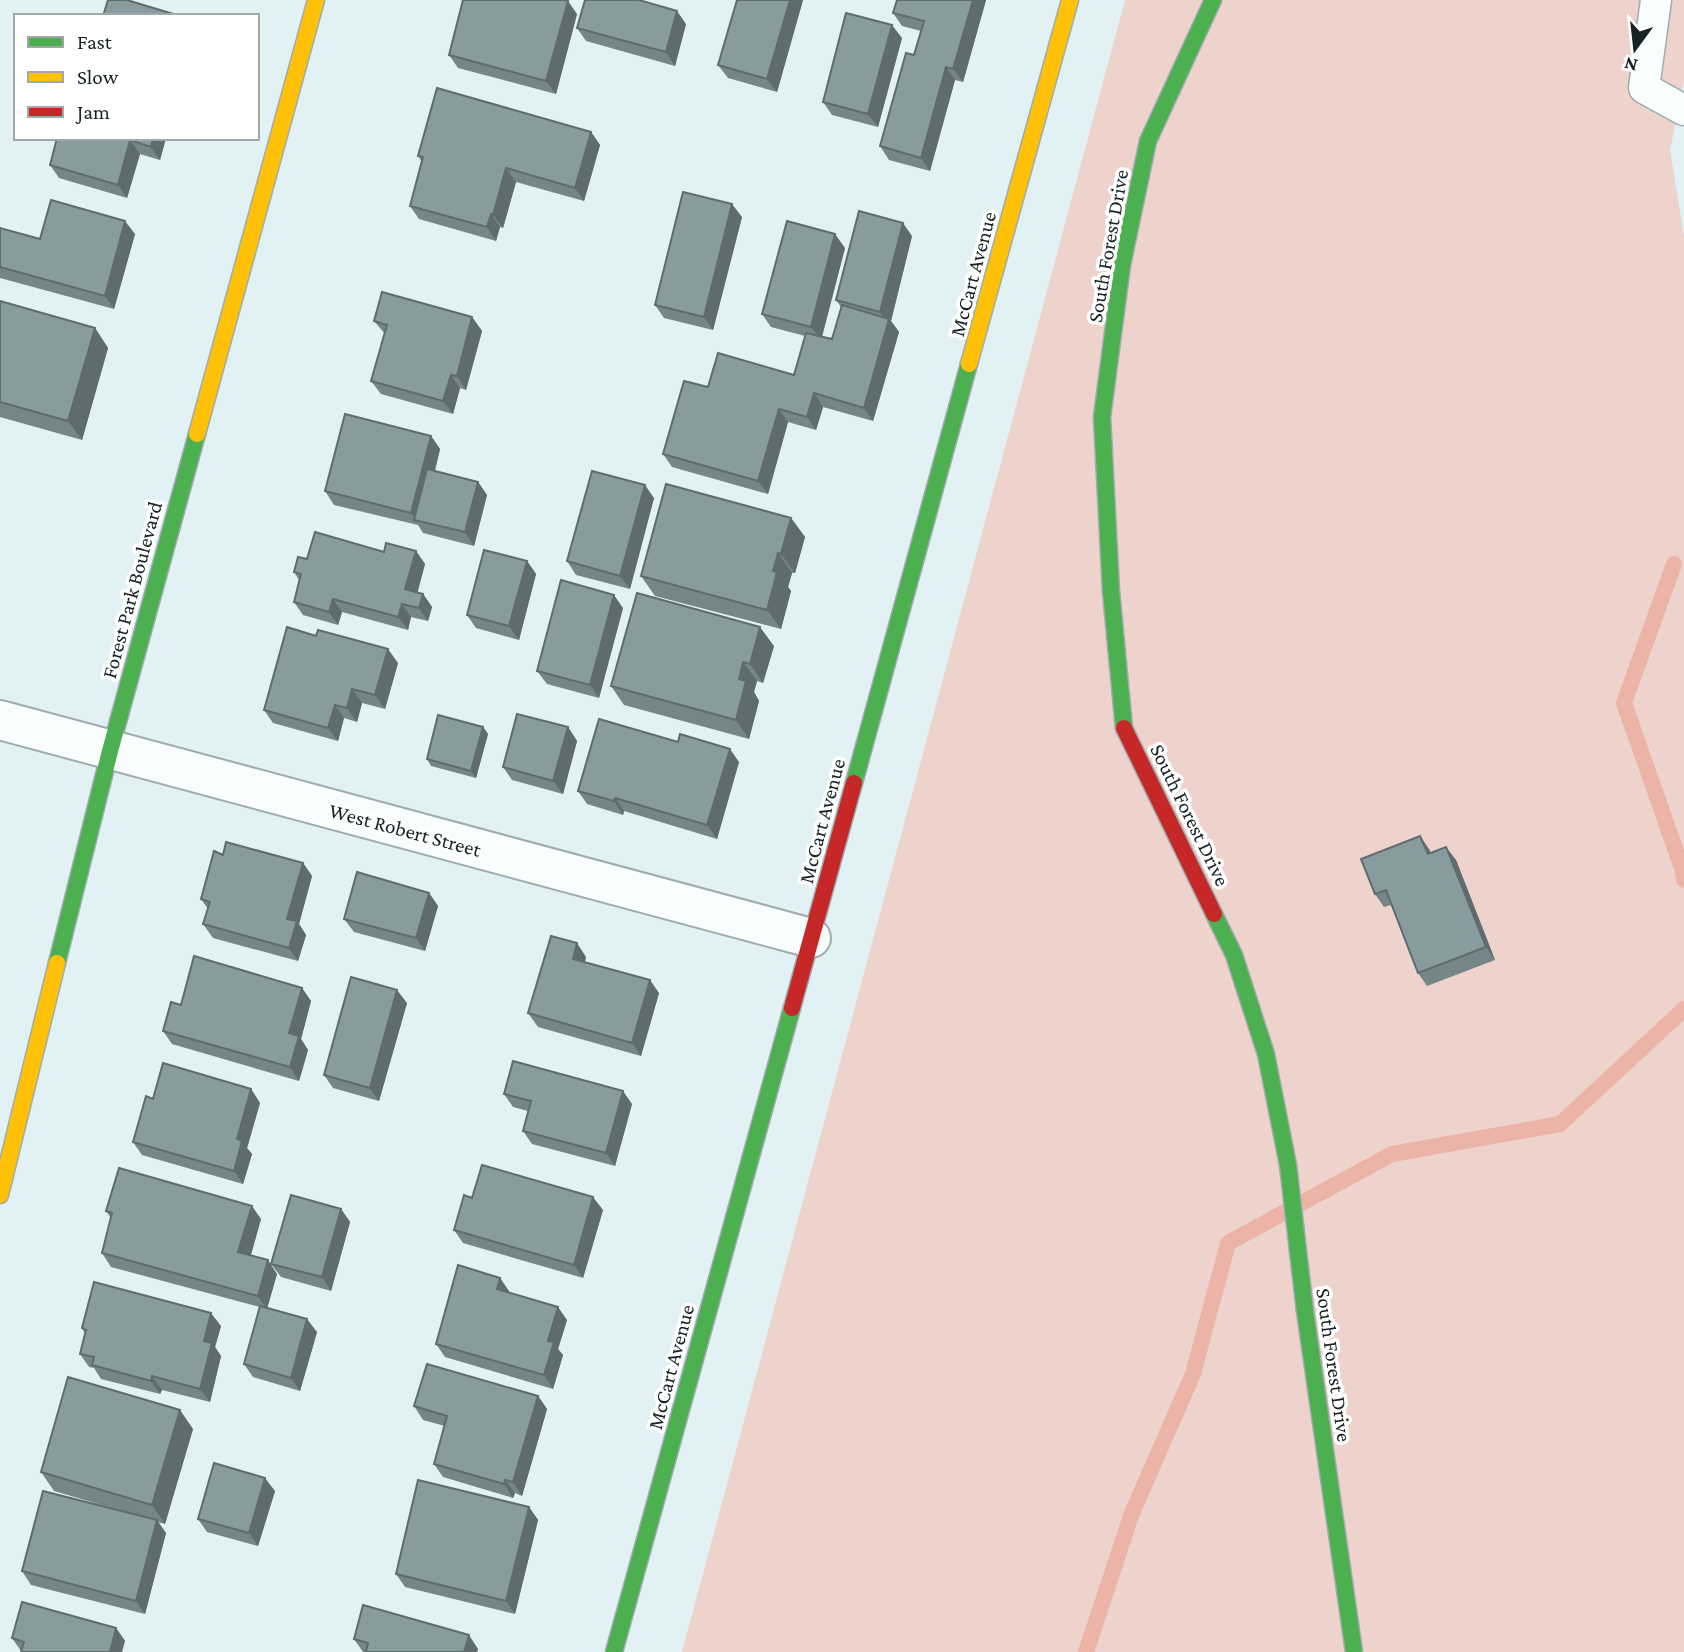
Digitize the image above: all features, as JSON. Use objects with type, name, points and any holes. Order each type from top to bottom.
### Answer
[{"type":"street","name":"Forest Park Boulevard","points":[[0,1195],[110,751],[316,0]]},
{"type":"street","name":"McCart Avenue","points":[[614,1652],[1070,0]]},
{"type":"street","name":"South Forest Drive","points":[[1213,0],[1148,141],[1122,265],[1102,416],[1111,592],[1123,726],[1234,955],[1266,1054],[1289,1173],[1354,1652]]},
{"type":"street","name":"West Robert Street","points":[[0,720],[811,938]]},
{"type":"lane","points":[[1657,0],[1644,88],[1684,110]]},
{"type":"shaded area","points":[[1125,0],[1684,0],[1684,81],[1670,150],[1684,236],[1684,1652],[682,1652]]},
{"type":"building","points":[[108,0],[127,0],[173,14],[104,14]]},
{"type":"building","points":[[463,0],[568,1],[546,81],[449,55]]},
{"type":"building","points":[[585,0],[639,0],[677,11],[666,52],[577,28]]},
{"type":"building","points":[[737,0],[790,0],[767,79],[718,65]]},
{"type":"building","points":[[897,0],[973,0],[953,69],[946,67],[921,158],[880,146],[906,53],[914,55],[924,21],[893,13]]},
{"type":"building","points":[[846,13],[892,25],[868,114],[823,102]]},
{"type":"building","points":[[437,88],[591,132],[575,188],[506,168],[487,227],[410,206],[423,157],[418,156]]},
{"type":"building","points":[[56,140],[130,140],[118,185],[50,165]]},
{"type":"building","points":[[130,140],[153,140],[151,147]]},
{"type":"building","points":[[683,192],[732,204],[704,317],[655,305]]},
{"type":"building","points":[[51,200],[125,221],[105,296],[0,267],[0,228],[40,239]]},
{"type":"building","points":[[859,211],[903,223],[880,312],[836,300]]},
{"type":"building","points":[[787,221],[835,234],[811,327],[762,314]]},
{"type":"building","points":[[382,292],[472,317],[457,376],[451,375],[443,401],[371,381],[387,325],[374,321]]},
{"type":"building","points":[[0,301],[95,328],[68,421],[0,402]]},
{"type":"building","points":[[842,305],[889,319],[864,408],[814,393],[807,417],[779,409],[758,481],[663,454],[684,381],[708,387],[718,353],[794,375],[806,333],[832,339]]},
{"type":"building","points":[[345,414],[431,436],[411,513],[325,491]]},
{"type":"building","points":[[427,469],[478,482],[465,532],[414,520]]},
{"type":"building","points":[[592,471],[645,485],[620,576],[567,561]]},
{"type":"building","points":[[666,484],[791,518],[781,554],[778,553],[773,571],[777,572],[767,610],[641,576]]},
{"type":"building","points":[[315,532],[384,552],[386,543],[416,551],[405,589],[423,594],[419,608],[402,604],[398,617],[333,599],[329,612],[294,602],[301,574],[294,572],[298,557],[307,559]]},
{"type":"building","points":[[484,550],[527,561],[509,626],[467,615]]},
{"type":"building","points":[[561,580],[614,595],[590,685],[537,671]]},
{"type":"building","points":[[637,593],[760,627],[750,664],[743,662],[739,679],[746,681],[736,720],[611,686]]},
{"type":"building","points":[[287,627],[316,636],[318,630],[388,649],[375,695],[352,689],[347,708],[335,705],[328,728],[264,710]]},
{"type":"building","points":[[517,714],[568,727],[553,781],[503,767]]},
{"type":"building","points":[[438,715],[483,727],[471,771],[427,759]]},
{"type":"building","points":[[599,719],[678,742],[680,734],[730,749],[707,825],[615,798],[614,801],[578,791]]},
{"type":"building","points":[[1420,836],[1428,854],[1446,847],[1486,947],[1418,973],[1386,890],[1375,894],[1361,859]]},
{"type":"building","points":[[226,842],[303,863],[287,919],[297,921],[289,948],[203,924],[210,902],[201,899],[214,851],[223,855]]},
{"type":"building","points":[[357,872],[429,893],[416,938],[344,919]]},
{"type":"building","points":[[551,936],[577,943],[573,959],[650,980],[632,1043],[528,1013]]},
{"type":"building","points":[[194,956],[302,988],[289,1033],[299,1036],[290,1067],[163,1031],[171,1002],[181,1005]]},
{"type":"building","points":[[351,977],[397,990],[370,1088],[324,1075]]},
{"type":"building","points":[[513,1061],[623,1091],[606,1153],[523,1131],[531,1101],[504,1094]]},
{"type":"building","points":[[163,1063],[251,1089],[237,1139],[242,1141],[234,1171],[133,1142],[146,1096],[153,1099]]},
{"type":"building","points":[[482,1165],[593,1197],[574,1265],[454,1230],[464,1195],[472,1198]]},
{"type":"building","points":[[119,1168],[252,1206],[238,1252],[268,1260],[258,1296],[102,1253],[112,1213],[106,1211]]},
{"type":"building","points":[[291,1195],[341,1209],[322,1277],[271,1264]]},
{"type":"building","points":[[458,1265],[500,1278],[497,1289],[558,1307],[548,1341],[554,1342],[544,1375],[436,1344]]},
{"type":"building","points":[[94,1282],[211,1313],[204,1341],[212,1343],[200,1389],[152,1376],[151,1381],[92,1365],[94,1357],[80,1354],[86,1330],[82,1328]]},
{"type":"building","points":[[260,1306],[307,1319],[291,1378],[244,1364]]},
{"type":"building","points":[[427,1364],[538,1396],[513,1482],[505,1480],[504,1484],[434,1464],[447,1416],[414,1406]]},
{"type":"building","points":[[68,1377],[180,1410],[152,1505],[41,1472]]},
{"type":"building","points":[[214,1463],[265,1478],[249,1533],[198,1519]]},
{"type":"building","points":[[418,1480],[529,1507],[506,1601],[396,1574]]},
{"type":"building","points":[[43,1491],[157,1520],[136,1601],[22,1571]]},
{"type":"building","points":[[22,1602],[116,1628],[110,1652],[21,1652],[24,1642],[12,1638]]},
{"type":"building","points":[[363,1605],[469,1635],[464,1652],[366,1652],[368,1643],[354,1639]]},
{"type":"waterway","points":[[1674,564],[1624,703],[1684,880]]},
{"type":"waterway","points":[[1086,1652],[1132,1513],[1193,1374],[1228,1243],[1392,1154],[1560,1124],[1684,1009]]},
{"type":"traffic: fast","points":[[1124,728],[1111,591],[1102,417],[1122,265],[1148,141],[1213,0]]},
{"type":"traffic: fast","points":[[854,783],[969,364]]},
{"type":"traffic: fast","points":[[57,963],[110,751],[197,434]]},
{"type":"traffic: fast","points":[[1214,914],[1234,955],[1266,1054],[1288,1165],[1305,1311],[1354,1652]]},
{"type":"traffic: fast","points":[[614,1652],[792,1008]]},
{"type":"traffic: slow","points":[[197,434],[316,0]]},
{"type":"traffic: slow","points":[[969,364],[1070,0]]},
{"type":"traffic: slow","points":[[0,1195],[57,963]]},
{"type":"traffic: jam","points":[[1124,728],[1214,914]]},
{"type":"traffic: jam","points":[[792,1008],[854,783]]}]
